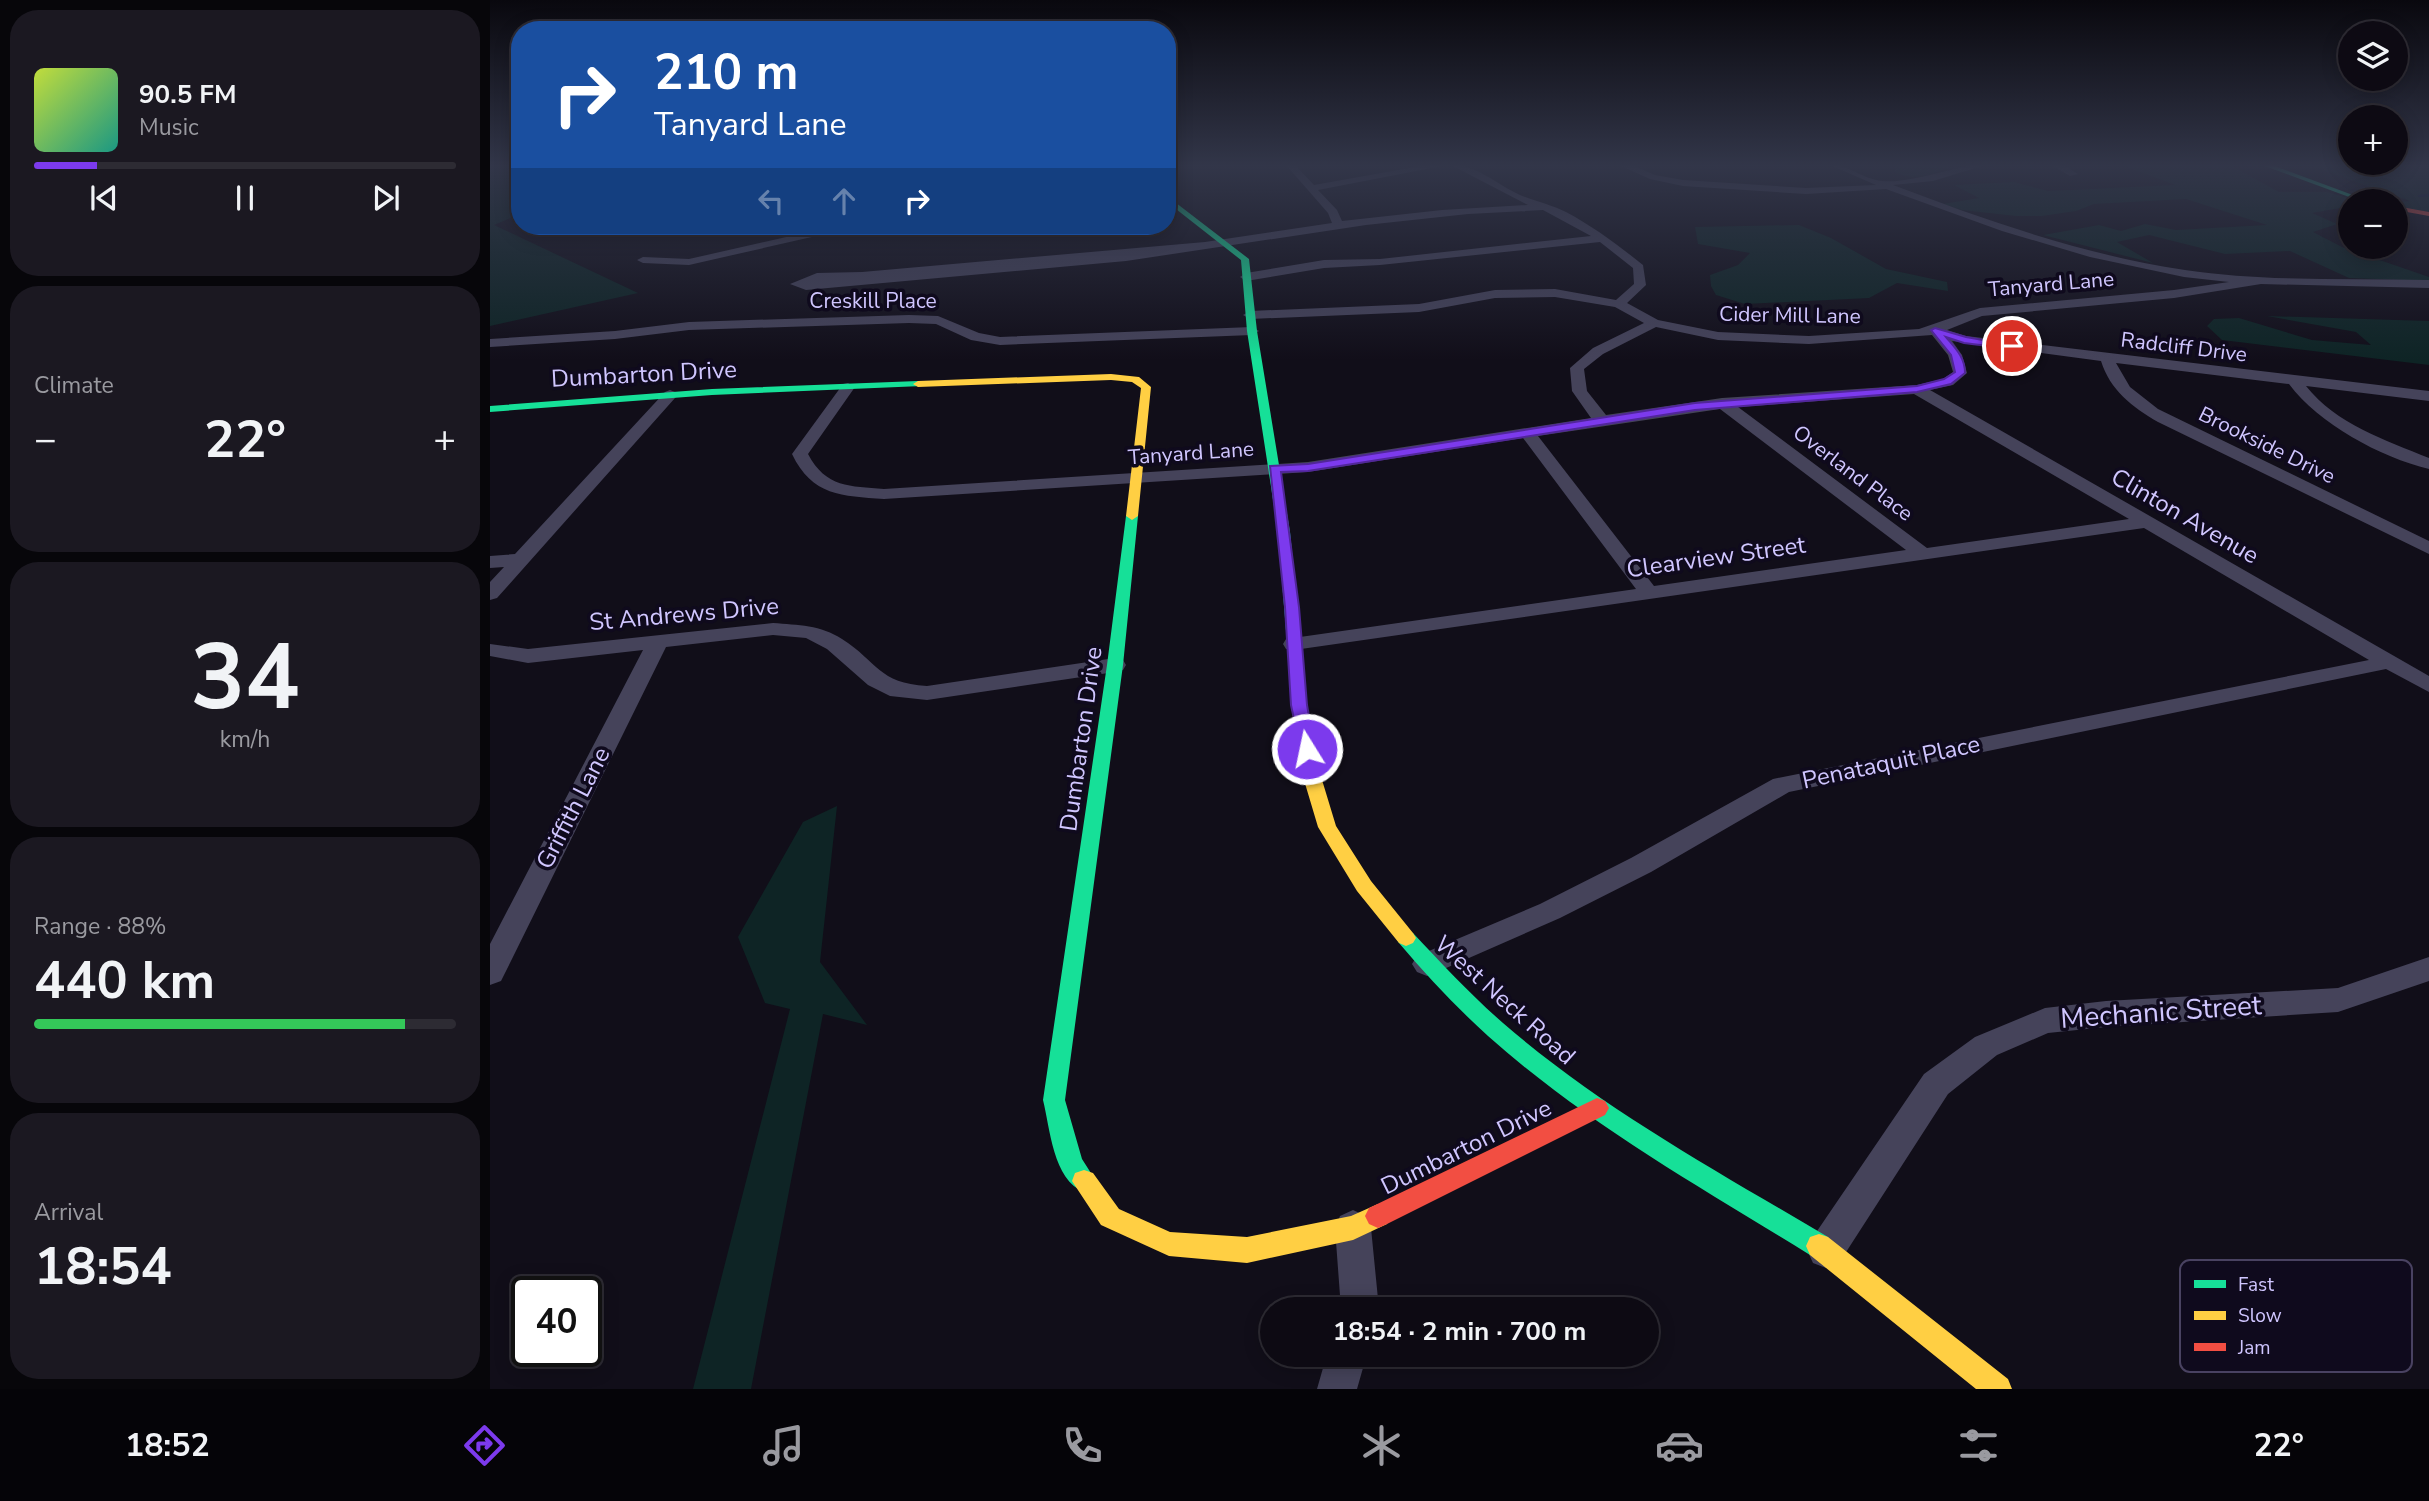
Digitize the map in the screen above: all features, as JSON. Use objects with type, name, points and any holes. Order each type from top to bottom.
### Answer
[{"type":"street","name":"West Neck Road","points":[[1207,230],[1245,260],[1251,323],[1287,557],[1299,705],[1310,770],[1327,827],[1364,886],[1427,964],[1499,1032],[1597,1108],[1826,1250],[1998,1389]]},
{"type":"street","points":[[1186,247],[1126,258],[806,286],[796,284],[817,277],[890,274],[1186,247],[1226,245],[1316,230]]},
{"type":"street","points":[[1588,230],[1639,267],[1640,285],[1619,304]]},
{"type":"street","points":[[2008,230],[2185,273],[2429,285]]},
{"type":"street","points":[[643,260],[689,262],[808,235]]},
{"type":"street","points":[[1246,277],[1324,264],[1380,262],[1602,238]]},
{"type":"street","points":[[2174,294],[2183,285],[2185,273]]},
{"type":"street","name":"Tanyard Lane","points":[[1919,333],[1935,330],[1980,312],[2174,294],[2269,279]]},
{"type":"street","name":"Cider Mill Lane","points":[[1251,323],[1419,308],[1495,294],[1525,292],[1584,296],[1619,304],[1654,323],[1718,336],[1768,340],[1919,333]]},
{"type":"street","name":"Creskill Place","points":[[490,342],[615,335],[689,326],[909,318],[937,320],[976,337],[1000,341],[1251,323]]},
{"type":"street","points":[[1602,420],[1580,396],[1575,382],[1577,368],[1598,351],[1654,323]]},
{"type":"street","name":"Tanyard Lane","points":[[848,387],[800,454],[806,471],[821,483],[846,490],[884,494],[1308,467],[1722,403],[1917,389],[1948,382],[1960,373],[1960,364],[1955,354],[1935,330]]},
{"type":"street","name":"Radcliff Drive","points":[[1935,330],[1964,340],[2429,396]]},
{"type":"street","name":"Brookside Drive","points":[[2108,359],[2111,373],[2124,390],[2143,407],[2174,425],[2429,548]]},
{"type":"street","name":"Dumbarton Drive","points":[[490,410],[531,404],[670,395],[1111,377],[1135,379],[1146,387],[1115,666],[1054,1100],[1071,1164],[1110,1217],[1169,1244],[1247,1250],[1353,1228],[1597,1108]]},
{"type":"street","points":[[2295,381],[2304,396],[2325,416],[2363,436],[2429,464]]},
{"type":"street","name":"Clinton Avenue","points":[[1917,389],[2429,685]]},
{"type":"street","points":[[490,594],[670,395]]},
{"type":"street","name":"Overland Place","points":[[1722,403],[1923,554]]},
{"type":"street","points":[[1528,433],[1649,593]]},
{"type":"street","name":"Clearview Street","points":[[1294,644],[2145,522]]},
{"type":"street","points":[[490,562],[519,560]]},
{"type":"street","name":"St Andrews Drive","points":[[490,650],[528,656],[773,629],[810,632],[835,644],[876,680],[898,691],[917,692],[1115,666]]},
{"type":"street","name":"Griffith Lane","points":[[490,973],[657,643]]},
{"type":"street","name":"Penataquit Place","points":[[1427,964],[1550,911],[1641,865],[1782,785],[2390,662]]},
{"type":"street","name":"Mechanic Street","points":[[1826,1250],[1936,1084],[1986,1046],[2045,1021],[2106,1014],[2338,1000],[2429,969]]},
{"type":"street","points":[[1353,1228],[1359,1297]]},
{"type":"street","points":[[1337,1389],[1343,1367]]},
{"type":"green space","points":[[490,230],[504,230],[638,293],[490,326]]},
{"type":"green space","points":[[1695,230],[1811,230],[1886,269],[1947,282],[1948,291],[1897,283],[1869,298],[1745,304],[1716,295],[1711,286],[1710,275],[1738,265],[1750,253],[1698,244]]},
{"type":"green space","points":[[2072,230],[2320,230],[2313,232],[2338,245],[2338,259],[2377,259],[2429,277],[2429,281],[2349,278],[2290,251],[2225,254],[2149,235],[2117,242],[2153,263],[2043,235]]},
{"type":"green space","points":[[2267,316],[2429,321],[2429,365],[2222,340],[2207,326],[2214,319],[2239,318],[2312,340],[2371,345],[2356,332]]},
{"type":"green space","points":[[837,806],[820,962],[867,1025],[823,1014],[751,1389],[693,1389],[790,1009],[765,1003],[738,937],[803,822]]},
{"type":"traffic: fast","points":[[1208,230],[1245,259],[1252,331],[1284,532],[1294,643]]},
{"type":"traffic: fast","points":[[490,409],[712,392],[918,384]]},
{"type":"traffic: fast","points":[[1084,1181],[1071,1164],[1054,1100],[1115,665],[1132,516]]},
{"type":"traffic: fast","points":[[1406,938],[1449,986],[1496,1030],[1546,1071],[1653,1144],[1819,1246]]},
{"type":"traffic: slow","points":[[918,384],[1111,377],[1135,379],[1146,387],[1132,516]]},
{"type":"traffic: slow","points":[[1294,643],[1299,705],[1310,770],[1327,827],[1364,886],[1406,938]]},
{"type":"traffic: slow","points":[[1084,1181],[1110,1217],[1169,1244],[1247,1250],[1353,1228],[1378,1216]]},
{"type":"traffic: slow","points":[[1819,1246],[1998,1389]]},
{"type":"traffic: jam","points":[[1378,1216],[1597,1108]]},
{"type":"route","points":[[1307,749],[1299,705],[1292,607],[1274,469],[1308,467],[1722,403],[1849,396],[1917,389],[1948,382],[1960,373],[1960,364],[1955,354],[1935,330],[1964,340],[2012,346]]}]
